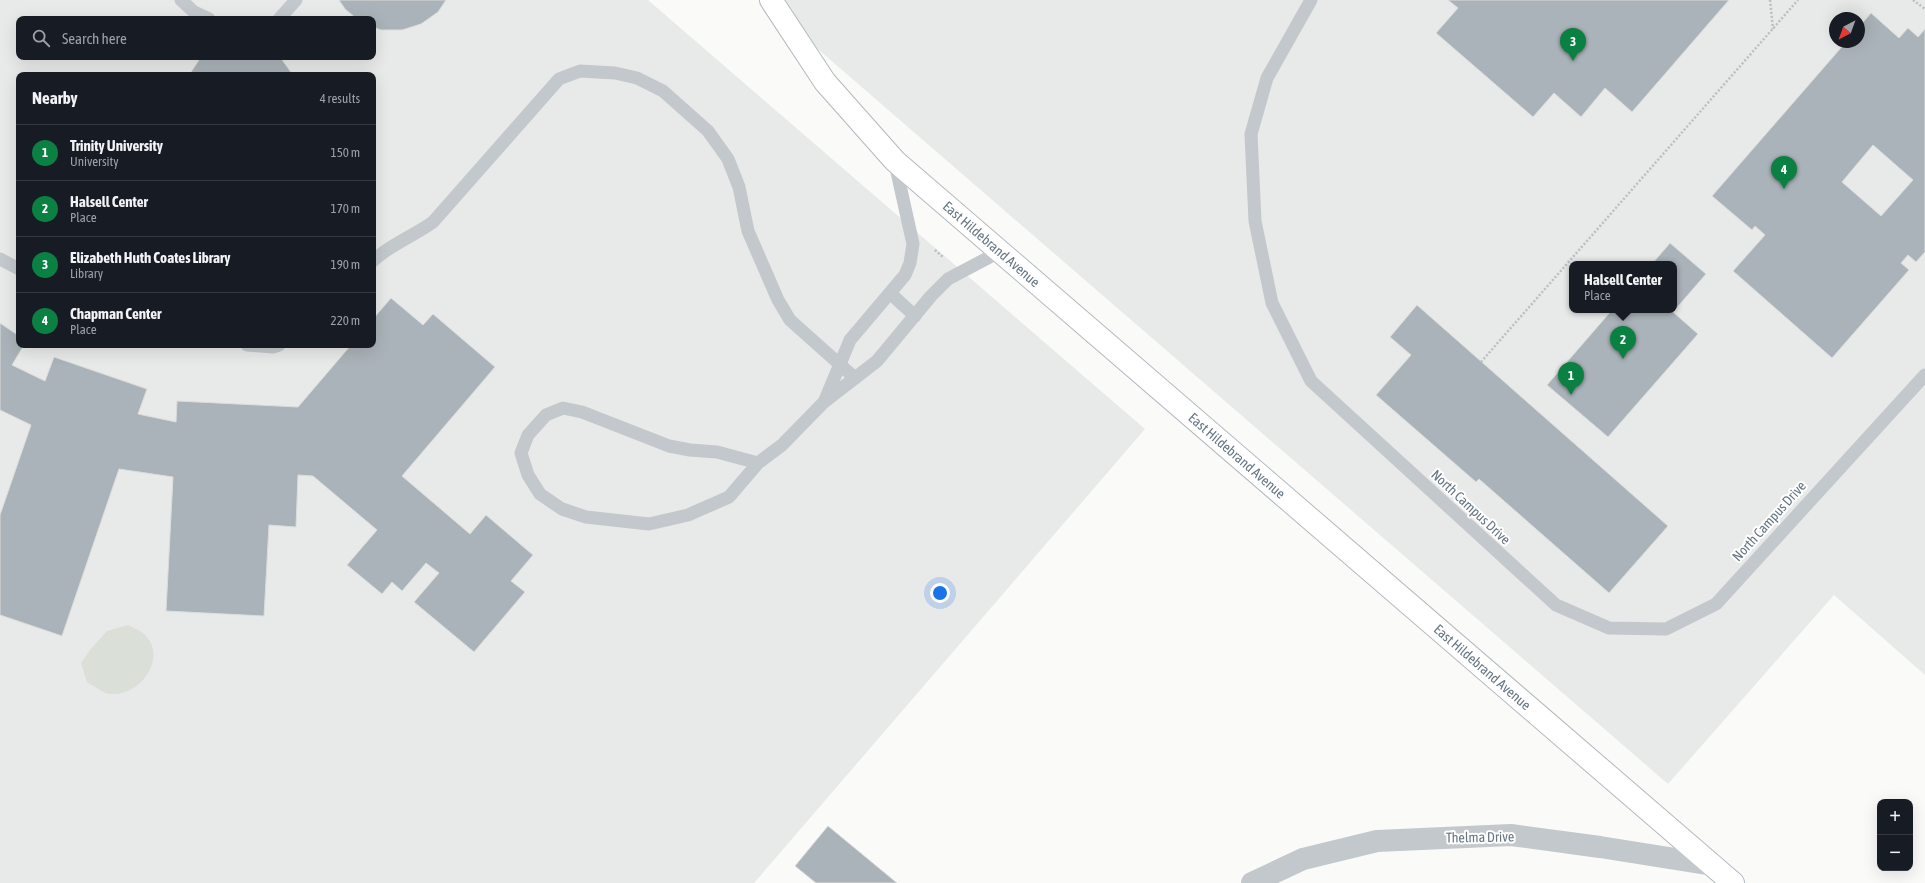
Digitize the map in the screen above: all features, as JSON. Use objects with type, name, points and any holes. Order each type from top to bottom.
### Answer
[{"type":"main road","name":"East Hildebrand Avenue","points":[[771,0],[825,82],[895,161],[1733,883]]},
{"type":"street","name":"Thelma Drive","points":[[1252,883],[1303,859],[1377,841],[1510,835],[1600,847],[1713,865]]},
{"type":"lane","points":[[181,0],[194,12],[202,16]]},
{"type":"lane","points":[[282,16],[296,0]]},
{"type":"lane","name":"North Campus Drive","points":[[1311,0],[1267,78],[1251,134],[1255,221],[1272,303],[1311,381],[1556,604],[1609,628],[1666,629],[1716,604],[1925,375]]},
{"type":"lane","points":[[376,258],[380,254],[418,234],[433,222],[559,79],[580,71],[615,73],[637,78],[663,91],[708,131],[728,160],[739,187],[748,231],[778,300],[790,320],[855,378]]},
{"type":"lane","points":[[824,402],[850,340],[906,275],[910,264],[913,244],[895,161]]},
{"type":"lane","points":[[758,463],[717,452],[690,450],[669,446],[582,412],[563,408],[546,415],[528,435],[522,453],[528,474],[540,494],[562,509],[586,517],[649,524],[688,515],[729,497],[758,463],[782,445],[824,402],[877,361],[948,279],[999,252]]},
{"type":"lane","points":[[0,259],[16,267]]},
{"type":"lane","points":[[890,293],[915,316]]},
{"type":"path","points":[[1770,0],[1773,29]]},
{"type":"path","points":[[1570,261],[1798,0]]},
{"type":"path","points":[[1913,0],[1925,9]]},
{"type":"path","points":[[932,248],[947,261]]},
{"type":"path","points":[[1481,362],[1569,262]]},
{"type":"shaded area","points":[[0,0],[648,0],[1145,429],[754,883],[0,883]]},
{"type":"shaded area","points":[[761,0],[1925,0],[1925,675],[1834,595],[1668,784]]},
{"type":"shaded area","points":[[128,625],[144,634],[152,645],[152,665],[140,683],[132,689],[122,693],[108,694],[87,682],[81,663],[90,650],[107,631]]},
{"type":"building","points":[[339,0],[446,0],[438,12],[421,24],[402,30],[381,30],[376,28],[376,16],[353,16],[345,9]]},
{"type":"building","points":[[1448,0],[1729,0],[1632,112],[1605,88],[1581,117],[1554,93],[1533,117],[1436,33],[1458,8]]},
{"type":"building","points":[[1871,13],[1899,38],[1908,28],[1918,37],[1925,29],[1925,252],[1916,262],[1908,255],[1901,263],[1909,270],[1832,358],[1733,271],[1765,235],[1755,226],[1752,230],[1712,196],[1841,48],[1865,48],[1865,20]],"holes":[[[1873,145],[1913,180],[1881,216],[1842,182]]]},
{"type":"building","points":[[199,60],[282,60],[291,72],[191,72]]},
{"type":"building","points":[[1670,243],[1706,274],[1677,307],[1677,261],[1655,261]]},
{"type":"building","points":[[391,298],[423,325],[433,314],[495,367],[402,476],[470,534],[486,515],[533,555],[511,581],[525,592],[474,652],[414,602],[439,573],[426,563],[402,591],[392,582],[382,594],[347,565],[377,530],[313,476],[298,475],[296,527],[269,525],[264,616],[166,611],[173,477],[119,469],[62,636],[0,615],[0,515],[31,425],[0,410],[0,323],[16,334],[16,348],[22,348],[12,365],[45,381],[54,357],[147,389],[138,414],[176,422],[177,401],[298,407],[348,348],[376,348],[376,316]]},
{"type":"building","points":[[1417,305],[1668,526],[1609,593],[1479,479],[1476,482],[1376,395],[1411,355],[1390,337]]},
{"type":"building","points":[[1609,313],[1674,313],[1698,334],[1608,437],[1547,385]]},
{"type":"building","points":[[828,826],[897,883],[816,883],[795,866]]},
{"type":"place","name":"Elizabeth Huth Coates Library","points":[[1573,61]]},
{"type":"place","name":"Chapman Center","points":[[1784,189]]},
{"type":"place","name":"Halsell Center","points":[[1623,359]]},
{"type":"place","name":"Trinity University","points":[[1571,395]]}]
